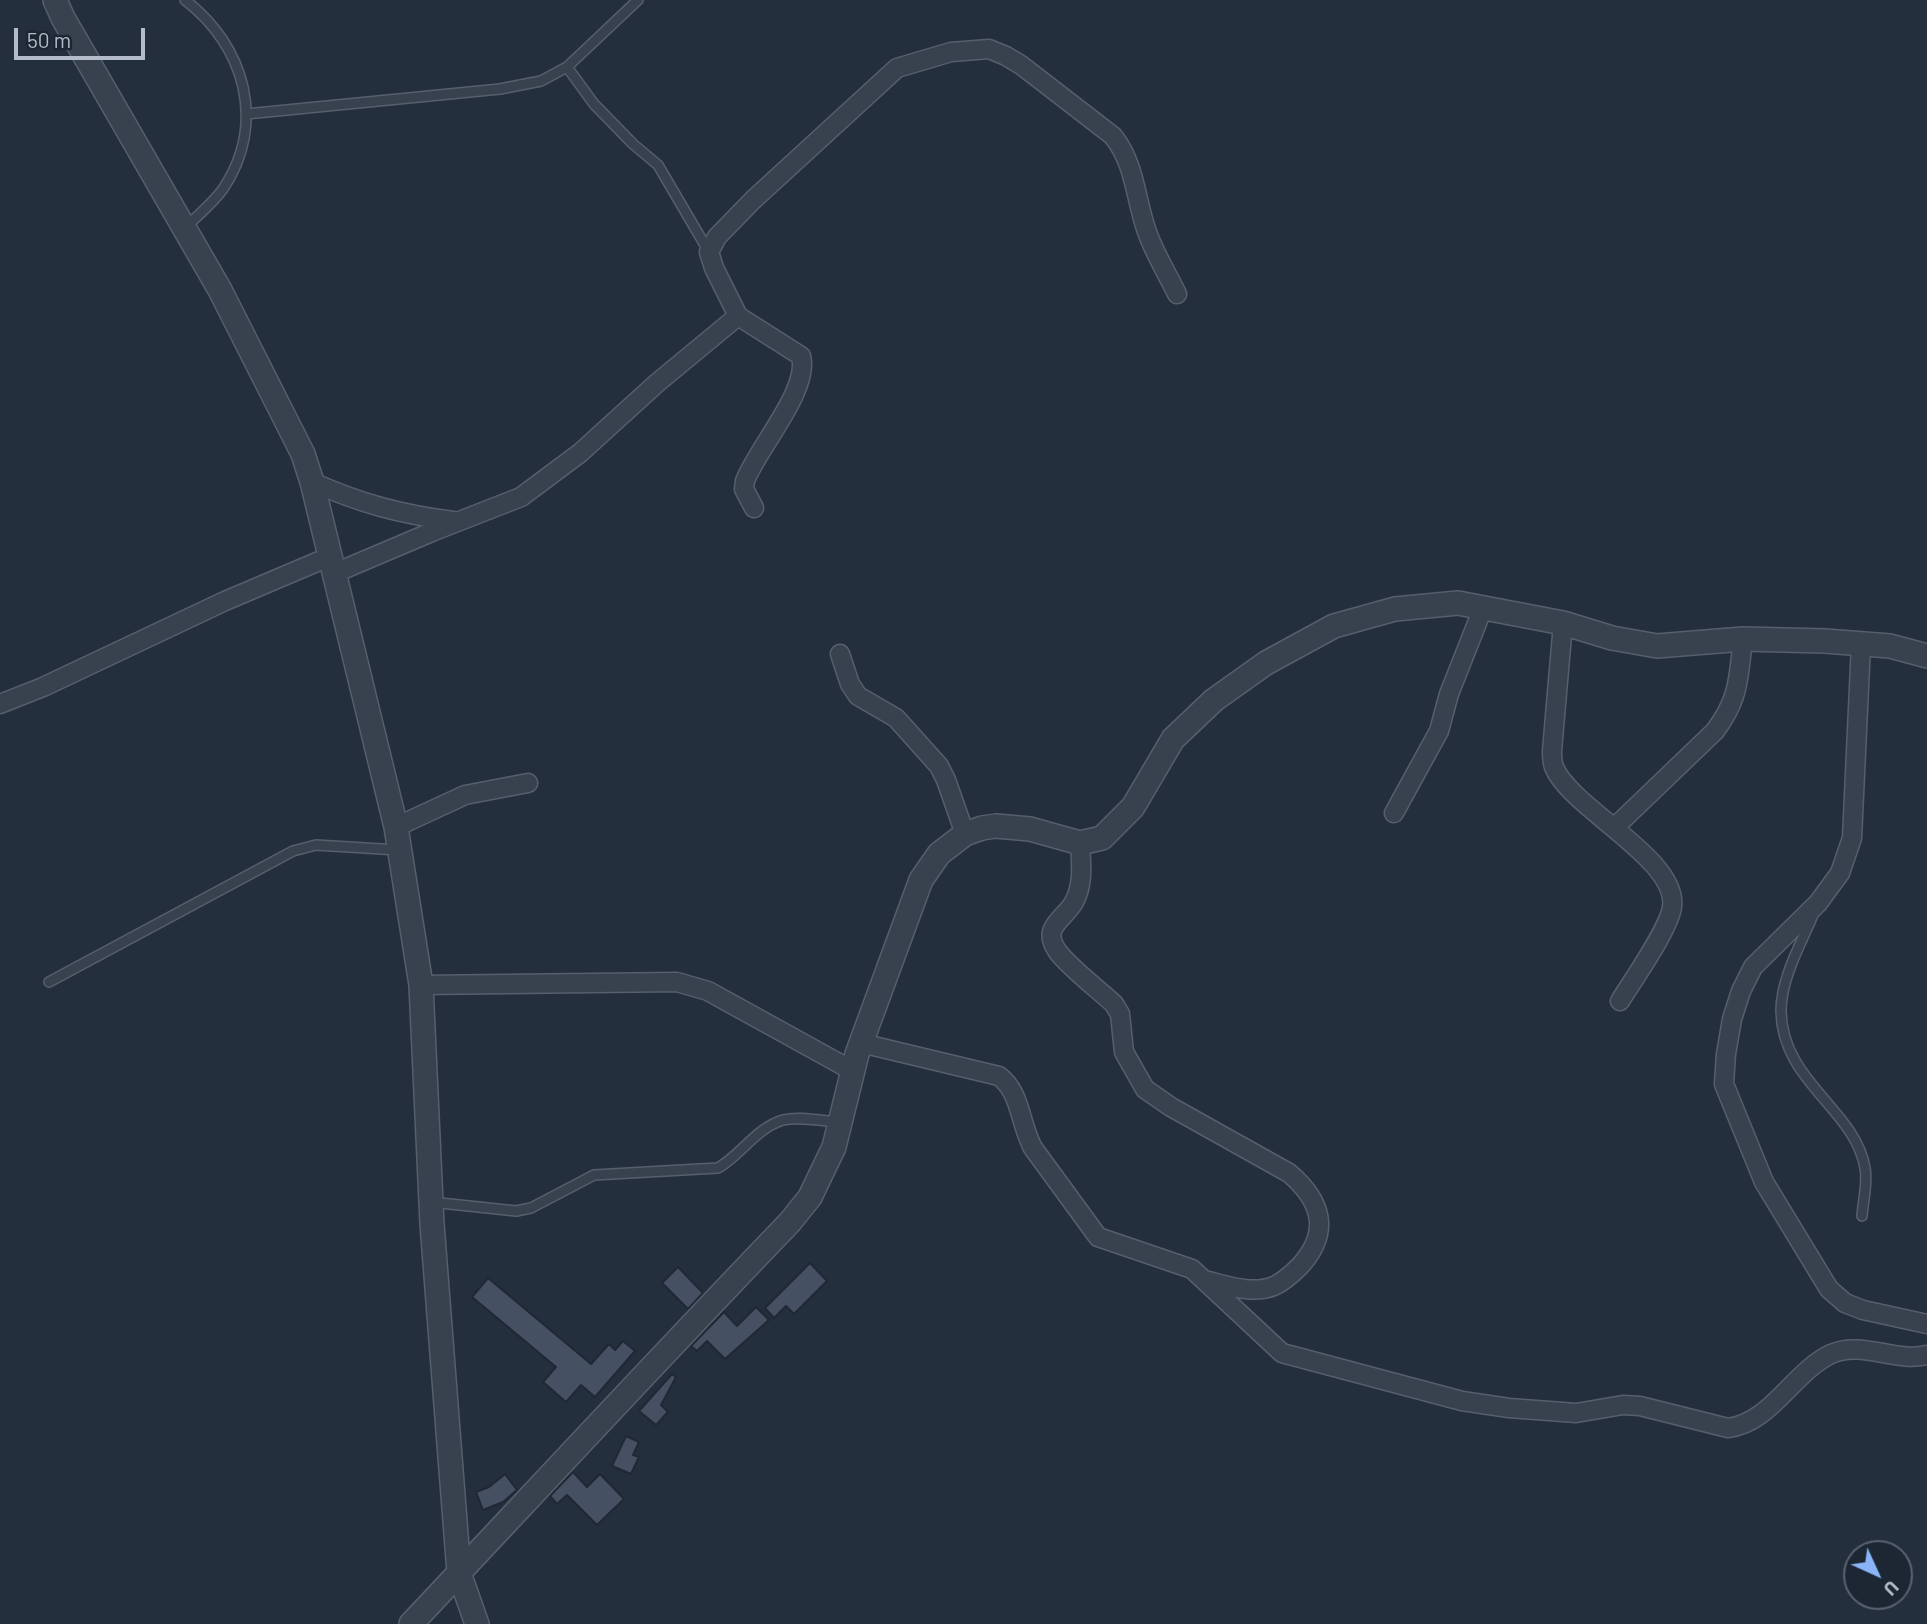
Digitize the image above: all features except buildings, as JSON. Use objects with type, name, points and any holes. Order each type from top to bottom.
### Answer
[{"type":"street","points":[[55,0],[220,290],[303,454],[312,482],[396,827],[421,985],[431,1202],[459,1573],[477,1624]]},
{"type":"street","points":[[754,508],[744,489],[745,481],[800,385],[804,365],[801,356],[738,316],[709,252],[717,237],[753,200],[897,68],[951,52],[989,50],[1021,65],[1113,136],[1124,150],[1135,177],[1146,231],[1177,294]]},
{"type":"street","points":[[0,704],[43,687],[225,601],[459,522],[521,497],[580,453],[657,383],[738,316]]},
{"type":"street","points":[[312,482],[379,508],[406,515],[459,522]]},
{"type":"street","points":[[411,1624],[623,1395],[790,1222],[810,1197],[834,1147],[861,1043],[921,880],[939,854],[965,834],[996,826],[1030,830],[1080,843],[1102,838],[1133,807],[1173,739],[1214,699],[1266,663],[1334,626],[1395,609],[1458,603],[1563,623],[1612,638],[1657,646],[1743,639],[1889,646],[1927,656]]},
{"type":"street","points":[[1394,813],[1440,731],[1449,694],[1483,608]]},
{"type":"street","points":[[1563,623],[1553,766],[1567,786],[1644,855],[1665,880],[1673,905],[1667,923],[1620,1001]]},
{"type":"street","points":[[1615,827],[1714,731],[1728,712],[1735,695],[1743,639]]},
{"type":"street","points":[[1861,644],[1852,838],[1840,873],[1818,903],[1753,967],[1741,991],[1732,1019],[1724,1084],[1764,1182],[1829,1289],[1854,1307],[1927,1324]]},
{"type":"street","points":[[840,654],[850,684],[858,696],[896,718],[939,766],[965,834]]},
{"type":"street","points":[[396,827],[465,795],[528,782]]},
{"type":"street","points":[[1080,843],[1082,877],[1074,902],[1052,929],[1052,938],[1058,952],[1114,1004],[1120,1014],[1124,1052],[1145,1089],[1171,1107],[1289,1173],[1306,1187],[1316,1206],[1319,1224],[1317,1241],[1294,1272],[1274,1286],[1254,1290],[1204,1280]]},
{"type":"street","points":[[421,985],[689,984],[708,991],[853,1071]]},
{"type":"street","points":[[861,1043],[999,1076],[1008,1083],[1014,1094],[1033,1149],[1098,1237],[1192,1269],[1282,1353],[1462,1401],[1576,1413],[1623,1405],[1640,1406],[1728,1428],[1740,1427],[1758,1416],[1818,1361],[1833,1353],[1844,1349],[1927,1355]]},
{"type":"lane","points":[[184,228],[222,191],[240,156],[246,134],[246,114],[237,67],[227,47],[201,13],[185,0]]},
{"type":"lane","points":[[246,114],[500,89],[541,81],[568,67],[638,0]]},
{"type":"lane","points":[[568,67],[594,104],[633,144],[658,164],[709,252]]},
{"type":"lane","points":[[50,982],[293,851],[316,845],[400,850]]},
{"type":"lane","points":[[1818,903],[1785,985],[1781,1009],[1784,1035],[1798,1068],[1846,1128],[1858,1148],[1866,1169],[1862,1216]]},
{"type":"lane","points":[[431,1202],[504,1210],[531,1208],[594,1175],[718,1168],[734,1159],[768,1126],[785,1119],[839,1122]]}]
